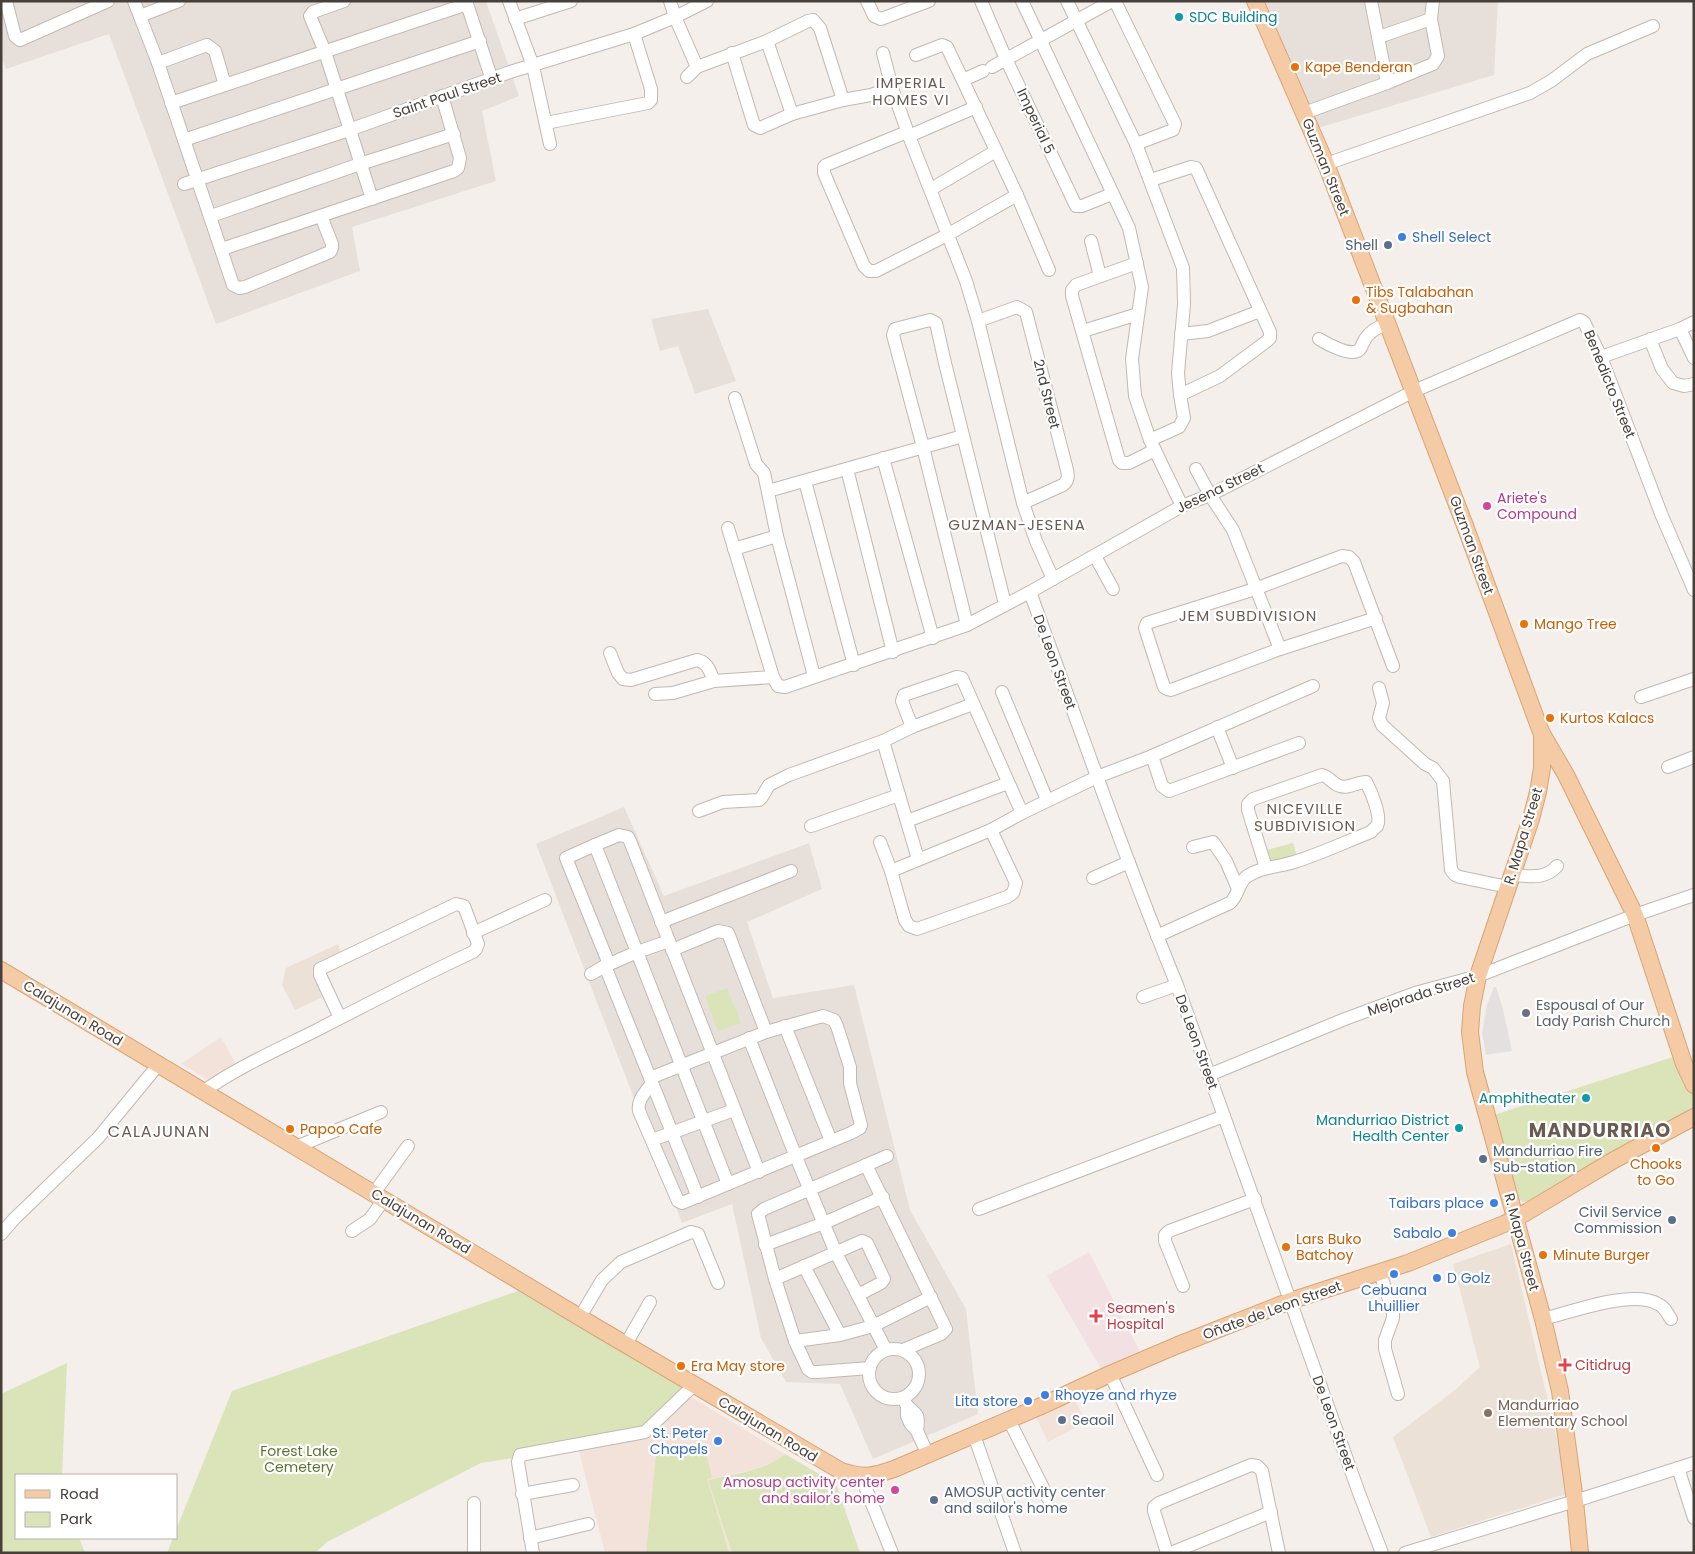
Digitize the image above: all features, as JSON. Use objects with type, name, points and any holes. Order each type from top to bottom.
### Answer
[{"type":"main road","name":"Guzman Street","points":[[1254,1],[1326,164],[1386,324],[1414,391],[1542,732],[1566,775],[1635,915],[1684,1064],[1694,1085]]},
{"type":"main road","name":"R. Mapa Street","points":[[1542,732],[1542,768],[1538,792],[1478,976],[1472,1006],[1470,1032],[1475,1072],[1544,1319],[1560,1391],[1580,1553]]},
{"type":"main road","name":"Calajunan Road","points":[[1,970],[841,1471]]},
{"type":"main road","name":"Oñate de Leon Street","points":[[841,1471],[857,1476],[874,1476],[928,1455],[1178,1345],[1290,1301],[1380,1273],[1516,1219],[1614,1160],[1694,1117]]},
{"type":"street","points":[[10,3],[15,36],[20,40],[24,40],[108,1]]},
{"type":"street","points":[[134,1],[158,63],[234,285],[242,288],[330,252],[332,244],[321,216]]},
{"type":"street","points":[[140,16],[180,1]]},
{"type":"street","points":[[344,1],[311,14],[372,199]]},
{"type":"street","points":[[509,1],[532,66],[550,144]]},
{"type":"street","points":[[515,19],[571,1]]},
{"type":"street","points":[[670,1],[696,67]]},
{"type":"street","name":"Saint Paul Street","points":[[184,184],[350,130],[510,72],[634,34],[707,1]]},
{"type":"street","points":[[867,1],[874,16],[881,19],[929,1]]},
{"type":"street","name":"Imperial 5","points":[[981,1],[1006,59],[1076,206],[1082,206],[1112,194]]},
{"type":"street","points":[[1022,1],[1129,228],[1142,287],[1132,359],[1135,396],[1152,445],[1182,506]]},
{"type":"street","points":[[1067,1],[1136,144],[1151,180],[1182,268],[1184,304],[1178,373],[1183,422],[1179,427],[1129,463],[1122,463],[1119,460],[1072,296],[1072,290],[1076,285],[1137,264]]},
{"type":"street","points":[[962,80],[987,69],[1113,1],[1175,124],[1173,130],[1136,144]]},
{"type":"street","points":[[1371,1],[1387,83]]},
{"type":"street","points":[[1304,113],[1430,67],[1438,56],[1431,19],[1433,1]]},
{"type":"street","points":[[171,103],[467,3],[492,80]]},
{"type":"street","points":[[1379,37],[1431,19]]},
{"type":"street","points":[[687,77],[696,67],[767,41],[808,21],[816,22],[820,28],[843,100]]},
{"type":"street","points":[[1326,164],[1530,93],[1551,81],[1587,54],[1653,26]]},
{"type":"street","points":[[546,124],[648,103],[652,96],[651,89],[634,34]]},
{"type":"street","points":[[184,140],[480,41]]},
{"type":"street","points":[[767,41],[792,114]]},
{"type":"street","points":[[158,63],[207,45],[215,51],[225,85]]},
{"type":"street","points":[[916,55],[942,45],[945,46],[976,107],[1049,270]]},
{"type":"street","points":[[732,53],[754,125],[760,128],[792,114],[892,88]]},
{"type":"street","points":[[883,53],[892,88],[908,134],[966,281],[978,321],[1023,503],[1036,541],[1053,579]]},
{"type":"street","points":[[222,249],[454,171],[458,168],[460,158],[442,96]]},
{"type":"street","points":[[976,107],[826,165],[824,173],[864,266],[869,271],[876,271],[947,236],[1016,195]]},
{"type":"street","points":[[211,216],[360,164],[454,134]]},
{"type":"street","points":[[931,189],[996,152]]},
{"type":"street","points":[[1151,180],[1191,167],[1196,168],[1270,332],[1270,338],[1267,341],[1220,376],[1180,395]]},
{"type":"street","points":[[1091,241],[1100,276]]},
{"type":"street","name":"2nd Street","points":[[978,321],[1017,307],[1026,312],[1065,462],[1068,479],[1063,486],[1023,503]]},
{"type":"street","points":[[1181,334],[1208,331],[1260,311]]},
{"type":"street","points":[[1083,332],[1138,314]]},
{"type":"street","points":[[967,625],[924,447],[893,334],[895,329],[930,320],[936,323],[1005,604]]},
{"type":"street","name":"Benedicto Street","points":[[1414,391],[1575,320],[1584,322],[1601,357],[1662,516],[1694,590]]},
{"type":"street","points":[[1601,357],[1680,329],[1694,322]]},
{"type":"street","points":[[1319,339],[1340,349],[1352,353],[1358,352],[1369,333],[1386,324]]},
{"type":"street","points":[[1680,329],[1694,358]]},
{"type":"street","points":[[1650,339],[1662,369],[1672,384],[1684,386],[1694,384]]},
{"type":"street","name":"Jesena Street","points":[[773,677],[776,684],[785,687],[814,676],[893,652],[967,625],[1030,592],[1182,506],[1210,495],[1414,391]]},
{"type":"street","points":[[735,398],[756,464],[764,473],[776,536],[814,676]]},
{"type":"street","points":[[768,491],[963,436]]},
{"type":"street","points":[[883,458],[933,638]]},
{"type":"street","points":[[847,469],[893,652]]},
{"type":"street","points":[[1196,470],[1233,530],[1280,649]]},
{"type":"street","points":[[805,481],[854,665]]},
{"type":"street","points":[[654,694],[673,692],[714,682],[773,677],[728,528]]},
{"type":"street","points":[[734,549],[776,536]]},
{"type":"street","points":[[1094,556],[1113,589]]},
{"type":"street","points":[[1376,618],[1280,649],[1171,690],[1164,687],[1144,628],[1147,623],[1255,589],[1342,556],[1349,556],[1354,562],[1376,618],[1393,666]]},
{"type":"street","name":"De Leon Street","points":[[1030,592],[1097,777],[1177,985],[1382,1553]]},
{"type":"street","points":[[610,653],[618,673],[623,679],[631,680],[697,660],[707,665],[714,682]]},
{"type":"street","points":[[912,727],[902,701],[904,695],[960,677],[964,681],[1022,813]]},
{"type":"street","points":[[1640,697],[1694,679]]},
{"type":"street","points":[[891,871],[991,830],[1047,800],[1097,777],[1152,756],[1313,686]]},
{"type":"street","points":[[1379,688],[1383,703],[1379,718],[1382,725],[1425,764],[1433,768],[1443,781],[1451,870],[1460,877],[1510,881],[1539,877],[1548,872],[1553,872],[1557,866]]},
{"type":"street","points":[[1002,692],[1047,800]]},
{"type":"street","points":[[699,811],[723,802],[758,800],[762,797],[767,787],[772,784],[973,704]]},
{"type":"street","points":[[1217,727],[1233,768]]},
{"type":"street","points":[[883,741],[918,860]]},
{"type":"street","points":[[1152,756],[1162,786],[1169,791],[1299,743]]},
{"type":"street","points":[[1668,767],[1694,757]]},
{"type":"street","points":[[1157,936],[1230,903],[1244,879],[1251,874],[1266,868],[1294,862],[1370,832],[1379,820],[1376,806],[1366,782],[1359,782],[1344,787],[1334,784],[1326,775],[1322,774],[1253,799],[1248,804],[1248,810],[1266,868]]},
{"type":"street","points":[[907,821],[1008,784]]},
{"type":"street","points":[[811,826],[899,795]]},
{"type":"street","points":[[880,842],[891,871],[905,920],[909,926],[917,929],[1007,898],[1013,893],[1016,883],[991,830]]},
{"type":"street","points":[[698,1197],[651,1081],[566,858],[619,835],[628,837],[760,1172]]},
{"type":"street","points":[[1193,847],[1214,842],[1226,861],[1238,889]]},
{"type":"street","points":[[595,845],[728,1184]]},
{"type":"street","points":[[1093,878],[1129,862]]},
{"type":"street","points":[[661,922],[791,871]]},
{"type":"street","name":"Mejorada Street","points":[[1208,1075],[1415,994],[1478,976],[1635,915],[1694,895]]},
{"type":"street","points":[[473,933],[545,900]]},
{"type":"street","points":[[204,1091],[227,1075],[472,952],[478,944],[464,906],[456,904],[320,969],[320,975],[340,1018]]},
{"type":"street","points":[[591,974],[637,952],[670,945],[718,931],[728,933],[766,1032]]},
{"type":"street","points":[[1143,997],[1177,985]]},
{"type":"street","points":[[824,1016],[834,1020],[850,1067],[850,1082],[861,1125],[857,1131],[760,1172],[682,1203],[678,1201],[638,1106],[641,1098],[651,1081],[681,1066],[766,1032],[824,1016]]},
{"type":"street","points":[[785,1026],[831,1141]]},
{"type":"street","points":[[749,1038],[836,1253],[886,1350]]},
{"type":"street","points":[[1,1234],[104,1131],[159,1064]]},
{"type":"street","points":[[652,1140],[734,1110]]},
{"type":"street","points":[[296,1147],[381,1112]]},
{"type":"street","points":[[979,1209],[1224,1116]]},
{"type":"street","points":[[352,1231],[370,1219],[379,1196],[408,1146]]},
{"type":"street","points":[[870,1368],[812,1372],[804,1362],[795,1341],[775,1279],[758,1214],[764,1209],[887,1156]]},
{"type":"street","points":[[866,1165],[945,1326],[944,1331],[903,1350]]},
{"type":"street","points":[[766,1245],[824,1223],[883,1197]]},
{"type":"street","points":[[1183,1286],[1165,1241],[1165,1235],[1169,1231],[1255,1199]]},
{"type":"street","points":[[580,1317],[602,1280],[621,1262],[691,1232],[698,1234],[718,1283]]},
{"type":"street","points":[[775,1279],[862,1241],[867,1243],[884,1279],[881,1283],[858,1295]]},
{"type":"street","points":[[804,1266],[840,1335]]},
{"type":"street","points":[[1380,1273],[1393,1311],[1394,1318],[1385,1340],[1385,1349],[1398,1394]]},
{"type":"street","points":[[795,1341],[840,1335],[873,1326],[932,1297]]},
{"type":"street","points":[[1544,1319],[1623,1300],[1656,1303],[1664,1308],[1671,1318]]},
{"type":"street","points":[[626,1344],[650,1302]]},
{"type":"street","points":[[905,1402],[920,1380],[920,1370],[917,1362],[903,1350],[886,1350],[873,1360],[870,1368],[870,1383],[880,1395],[905,1402],[916,1413],[919,1418],[917,1431],[928,1455]]},
{"type":"street","points":[[1110,1374],[1157,1475]]},
{"type":"street","points":[[533,1553],[522,1494],[518,1459],[520,1454],[645,1432],[694,1384]]},
{"type":"street","points":[[1009,1420],[1048,1498]]},
{"type":"street","points":[[974,1435],[1015,1553]]},
{"type":"street","points":[[1405,1553],[1694,1463]]},
{"type":"street","points":[[1168,1553],[1154,1507],[1159,1502],[1251,1465],[1257,1466],[1262,1471],[1272,1512],[1278,1553]]},
{"type":"street","points":[[1678,1468],[1694,1518]]},
{"type":"street","points":[[863,1476],[866,1489],[892,1553]]},
{"type":"street","points":[[522,1494],[572,1484]]},
{"type":"street","points":[[474,1503],[474,1553]]},
{"type":"street","points":[[1171,1553],[1272,1512]]},
{"type":"street","points":[[530,1538],[588,1524]]},
{"type":"shaded area","points":[[1,1],[486,1],[519,96],[482,111],[496,181],[352,227],[360,271],[216,324],[109,34],[6,69],[1,55]]},
{"type":"shaded area","points":[[1265,1],[1498,1],[1494,75],[1318,128]]},
{"type":"shaded area","points":[[708,309],[736,381],[695,394],[678,346],[660,351],[651,319]]},
{"type":"shaded area","points":[[624,807],[664,896],[809,843],[822,889],[747,922],[773,998],[854,985],[910,1210],[966,1309],[978,1414],[873,1459],[840,1384],[786,1382],[761,1338],[732,1204],[682,1223],[536,844]]},
{"type":"shaded area","points":[[338,944],[343,956],[312,972],[323,997],[295,1010],[282,985],[286,968]]},
{"type":"shaded area","points":[[1494,987],[1496,987],[1502,1006],[1512,1051],[1486,1055],[1482,1033],[1487,1005]]},
{"type":"shaded area","points":[[221,1037],[237,1066],[210,1081],[181,1064]]},
{"type":"shaded area","name":"Mandurriao Elementary School","points":[[1511,1244],[1570,1495],[1559,1496],[1431,1537],[1393,1437],[1455,1390],[1480,1367],[1453,1264]]},
{"type":"shaded area","name":"Seamen's Hospital","points":[[1089,1252],[1142,1356],[1103,1372],[1047,1276]]},
{"type":"shaded area","points":[[688,1395],[785,1454],[777,1460],[755,1469],[708,1480],[732,1553],[605,1553],[578,1447]]},
{"type":"shaded area","points":[[1073,1396],[1086,1422],[1048,1442],[1035,1415]]},
{"type":"green space","points":[[1293,843],[1297,856],[1270,864],[1266,850]]},
{"type":"green space","points":[[727,988],[741,1023],[718,1031],[705,996]]},
{"type":"green space","points":[[1676,1056],[1694,1097],[1694,1110],[1528,1201],[1523,1202],[1516,1197],[1494,1115]]},
{"type":"green space","name":"Forest Lake Cemetery","points":[[518,1291],[684,1388],[641,1430],[513,1452],[513,1458],[481,1463],[327,1542],[315,1553],[167,1553],[173,1539],[178,1539],[178,1525],[232,1391]]},
{"type":"green space","points":[[67,1363],[62,1474],[15,1474],[15,1539],[79,1539],[85,1553],[1,1553],[1,1394]]},
{"type":"green space","points":[[692,1448],[707,1457],[712,1477],[707,1479],[729,1553],[646,1553],[656,1456]]},
{"type":"green space","points":[[785,1454],[836,1484],[860,1553],[732,1553],[708,1480],[758,1468],[777,1460]]},
{"type":"place","name":"SDC Building","points":[[1179,17]]},
{"type":"place","name":"Kape Benderan","points":[[1295,67]]},
{"type":"place","name":"Shell Select","points":[[1402,237]]},
{"type":"place","name":"Shell","points":[[1388,245]]},
{"type":"place","name":"Tibs Talabahan & Sugbahan","points":[[1356,300]]},
{"type":"place","name":"Ariete's Compound","points":[[1487,506]]},
{"type":"place","name":"Mango Tree","points":[[1524,624]]},
{"type":"place","name":"Kurtos Kalacs","points":[[1550,718]]},
{"type":"place","name":"Espousal of Our Lady Parish Church","points":[[1526,1013]]},
{"type":"place","name":"Amphitheater","points":[[1586,1098]]},
{"type":"place","name":"Mandurriao District Health Center","points":[[1459,1128]]},
{"type":"place","name":"Papoo Cafe","points":[[290,1129]]},
{"type":"place","name":"Chooks to Go","points":[[1656,1148]]},
{"type":"place","name":"Mandurriao Fire Sub-station","points":[[1483,1159]]},
{"type":"place","name":"Taibars place","points":[[1494,1203]]},
{"type":"place","name":"Civil Service Commission","points":[[1672,1220]]},
{"type":"place","name":"Sabalo","points":[[1452,1233]]},
{"type":"place","name":"Lars Buko Batchoy","points":[[1286,1247]]},
{"type":"place","name":"Minute Burger","points":[[1543,1255]]},
{"type":"place","name":"Cebuana Lhuillier","points":[[1394,1274]]},
{"type":"place","name":"D Golz","points":[[1437,1278]]},
{"type":"place","name":"Seamen's Hospital","points":[[1096,1316]]},
{"type":"place","name":"Citidrug","points":[[1565,1365]]},
{"type":"place","name":"Era May store","points":[[681,1366]]},
{"type":"place","name":"Rhoyze and rhyze","points":[[1045,1395]]},
{"type":"place","name":"Lita store","points":[[1028,1401]]},
{"type":"place","name":"Mandurriao Elementary School","points":[[1488,1413]]},
{"type":"place","name":"Seaoil","points":[[1062,1420]]},
{"type":"place","name":"St. Peter Chapels","points":[[718,1441]]},
{"type":"place","name":"Amosup activity center and sailor's home","points":[[895,1490]]},
{"type":"place","name":"AMOSUP activity center and sailor's home","points":[[934,1500]]},
{"type":"district","name":"IMPERIAL HOMES VI","points":[[911,90]]},
{"type":"district","name":"GUZMAN-JESENA","points":[[1017,524]]},
{"type":"district","name":"JEM SUBDIVISION","points":[[1248,615]]},
{"type":"district","name":"NICEVILLE SUBDIVISION","points":[[1305,816]]},
{"type":"district","name":"MANDURRIAO","points":[[1600,1130]]},
{"type":"district","name":"CALAJUNAN","points":[[159,1131]]}]
